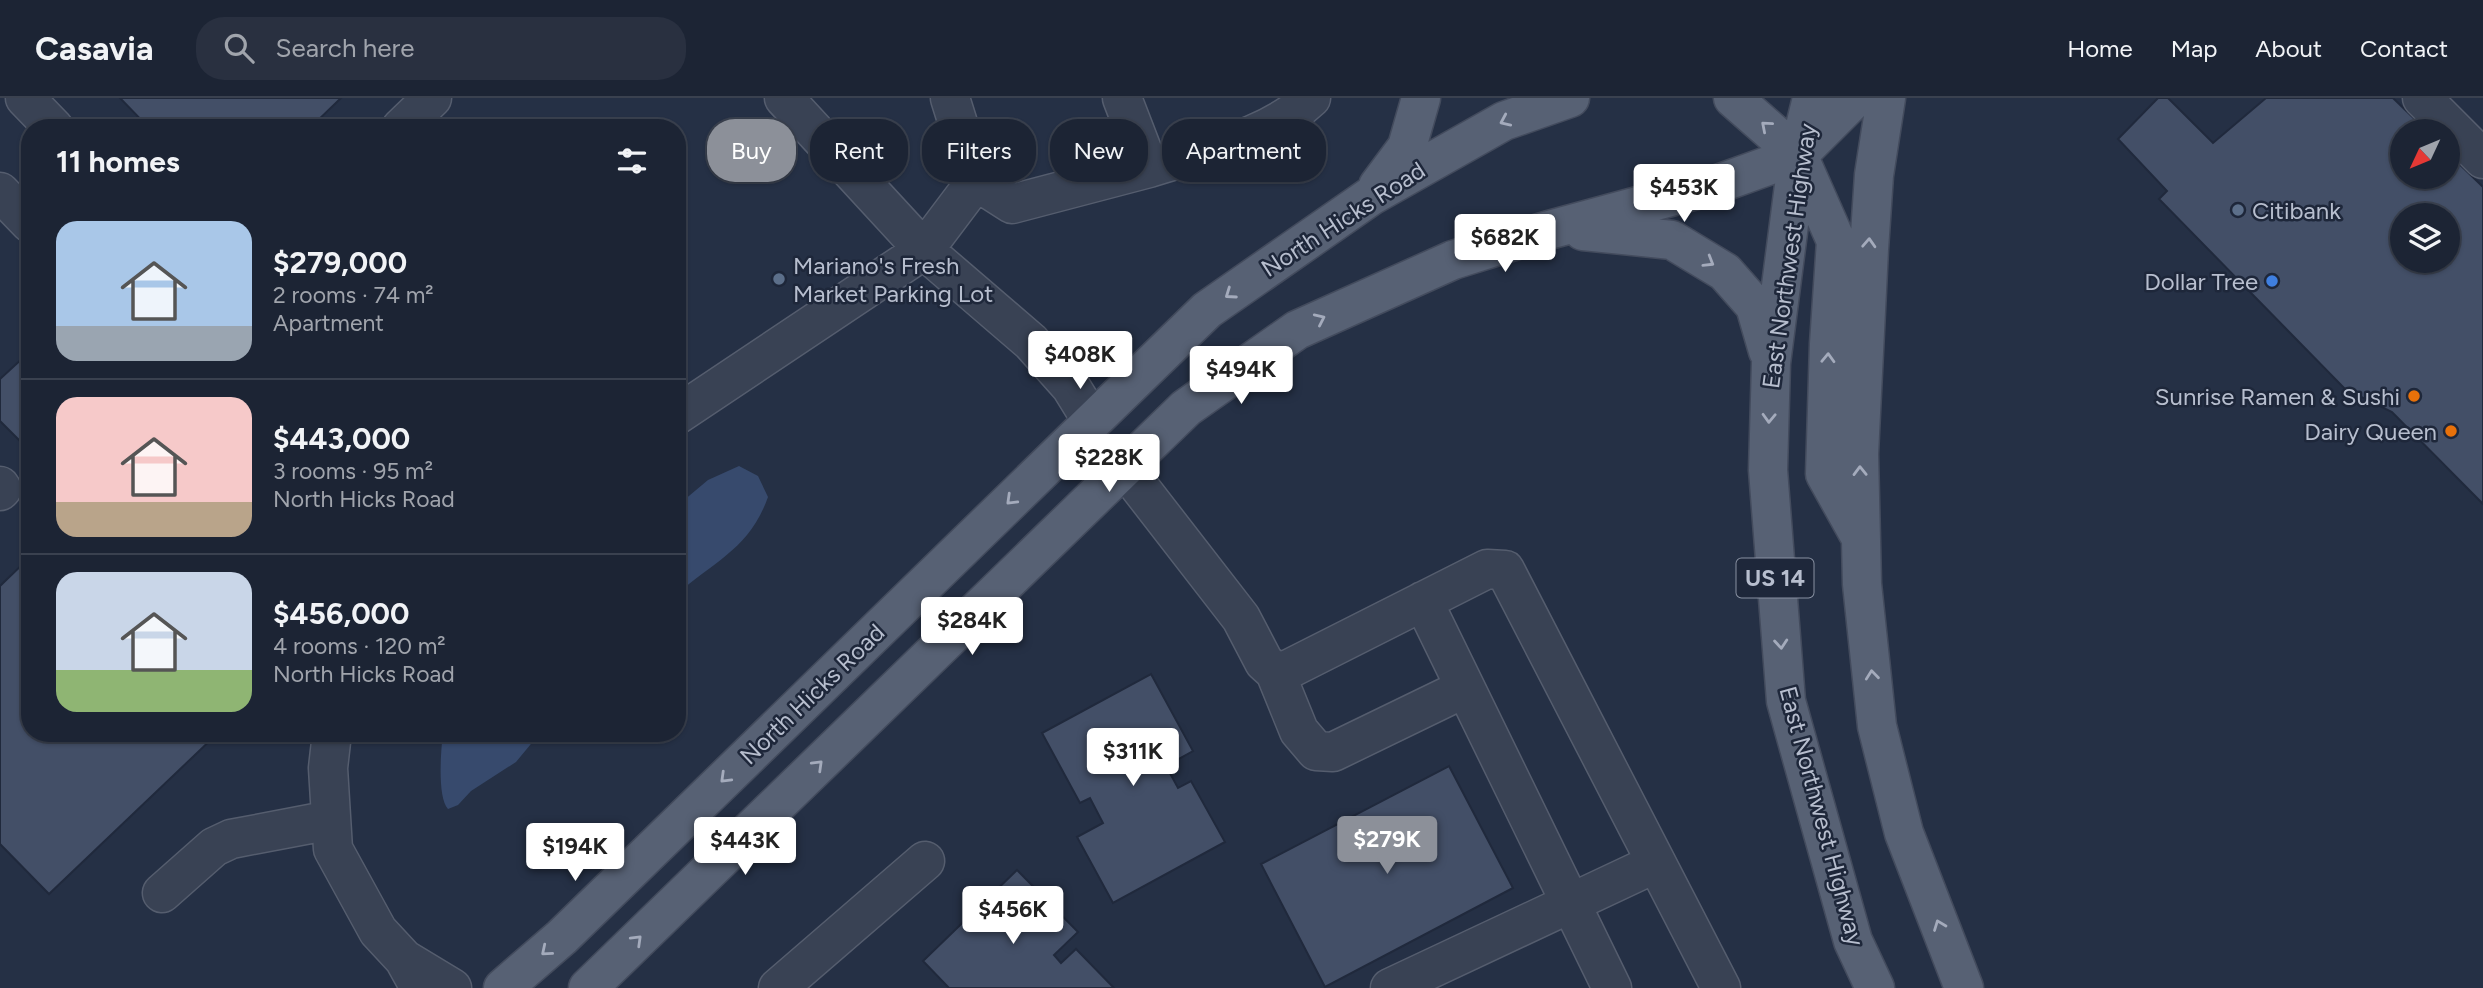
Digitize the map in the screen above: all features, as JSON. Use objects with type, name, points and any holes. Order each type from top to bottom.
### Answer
[{"type":"main road","points":[[1371,196],[1407,147],[1421,98]]},
{"type":"main road","name":"North Hicks Road","points":[[503,988],[562,937],[1207,310],[1371,196],[1504,121],[1570,98]]},
{"type":"main road","points":[[1733,98],[1798,155],[1836,241],[1829,344],[1825,474],[1861,539]]},
{"type":"main road","name":"East Northwest Highway","points":[[1812,98],[1798,155],[1771,363],[1768,470],[1786,701],[1853,941],[1875,988]]},
{"type":"main road","points":[[588,988],[1186,408],[1297,330],[1453,260],[1549,230],[1715,185],[1798,155],[1855,98]]},
{"type":"main road","points":[[1886,98],[1874,175],[1859,454],[1863,584],[1877,726],[1904,833],[1964,988]]},
{"type":"main road","points":[[1549,230],[1630,234],[1672,240],[1725,272],[1755,306],[1771,363]]},
{"type":"main road","points":[[1042,548],[1078,489],[1096,450],[1092,421]]},
{"type":"lane","points":[[25,98],[45,119]]},
{"type":"lane","points":[[410,119],[432,98]]},
{"type":"lane","points":[[784,98],[925,250],[1031,342],[1071,387],[1092,421]]},
{"type":"lane","points":[[1122,98],[1149,168]]},
{"type":"lane","points":[[2422,98],[2483,159]]},
{"type":"lane","points":[[944,100],[952,119]]},
{"type":"lane","points":[[978,182],[1012,204],[1149,168],[1265,130],[1295,114],[1306,100]]},
{"type":"lane","points":[[686,409],[925,250],[975,182]]},
{"type":"lane","points":[[0,192],[21,214]]},
{"type":"lane","points":[[1124,467],[1241,618],[1264,662],[1275,672],[1299,731],[1316,751],[1333,752],[1465,688]]},
{"type":"lane","points":[[1275,672],[1289,669],[1487,569],[1505,570],[1721,988]]},
{"type":"lane","points":[[1423,601],[1612,988]]},
{"type":"lane","points":[[331,742],[328,768],[333,849],[378,931],[412,973],[452,988]]},
{"type":"lane","points":[[162,893],[214,847],[231,839],[331,820]]},
{"type":"lane","points":[[778,988],[925,861]]},
{"type":"lane","points":[[1390,988],[1656,863]]},
{"type":"water","points":[[739,466],[758,476],[768,497],[752,529],[730,552],[686,587],[686,498],[708,480]]},
{"type":"water","points":[[442,742],[533,742],[516,762],[471,791],[458,805],[448,809],[442,794]]},
{"type":"building","points":[[120,98],[341,98],[319,119],[140,119]]},
{"type":"building","points":[[2158,98],[2168,98],[2213,143],[2266,98],[2393,98],[2415,119],[2390,119],[2390,189],[2460,189],[2460,165],[2483,187],[2483,504],[2392,412],[2345,389],[2159,199],[2167,191],[2118,139]]},
{"type":"building","points":[[21,360],[21,442],[0,421],[0,379]]},
{"type":"building","points":[[21,566],[21,742],[209,742],[49,894],[0,844],[0,586]]},
{"type":"building","points":[[1151,674],[1193,751],[1166,766],[1178,788],[1191,781],[1225,842],[1113,903],[1077,837],[1103,823],[1090,798],[1080,803],[1042,733]]},
{"type":"building","points":[[1449,766],[1513,888],[1325,987],[1261,864]]},
{"type":"building","points":[[1017,870],[1078,932],[1054,955],[1061,963],[1076,949],[1114,988],[949,988],[923,961]]},
{"type":"place","name":"Citibank","points":[[2238,210]]},
{"type":"place","name":"Mariano's Fresh Market Parking Lot","points":[[779,279]]},
{"type":"place","name":"Dollar Tree","points":[[2272,281]]},
{"type":"place","name":"Sunrise Ramen & Sushi","points":[[2414,396]]},
{"type":"place","name":"Dairy Queen","points":[[2451,431]]}]
